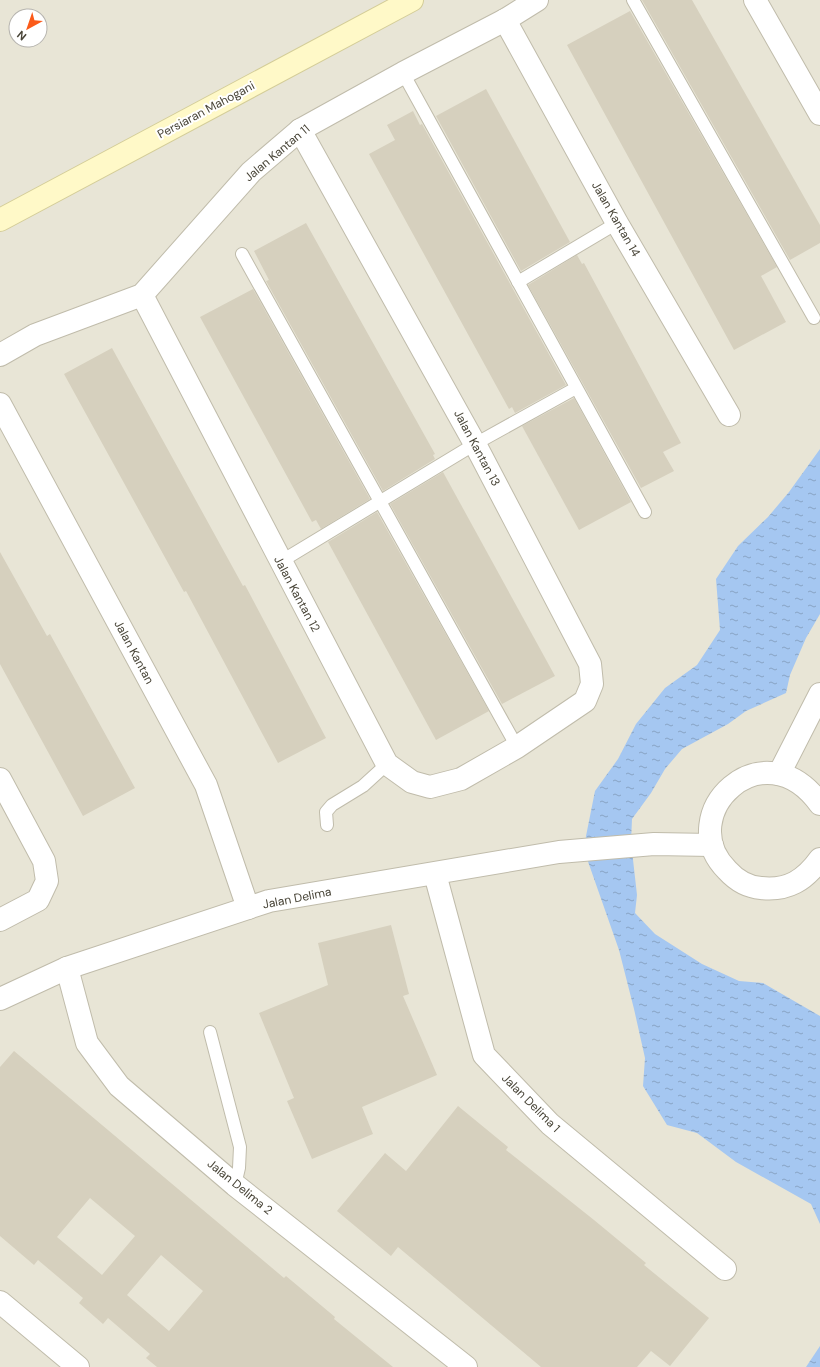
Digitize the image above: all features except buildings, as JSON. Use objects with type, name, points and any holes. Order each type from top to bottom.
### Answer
[{"type":"main road","name":"Persiaran Mahogani","points":[[0,220],[412,0]]},
{"type":"street","name":"Jalan Kantan 11","points":[[0,355],[35,335],[142,295],[251,172],[300,130],[403,73],[505,20],[537,0]]},
{"type":"street","points":[[755,0],[820,114]]},
{"type":"street","name":"Jalan Kantan 14","points":[[505,20],[618,223],[729,415]]},
{"type":"street","name":"Jalan Kantan 13","points":[[300,130],[475,444],[590,664],[592,684],[585,701],[517,747]]},
{"type":"street","name":"Jalan Kantan 12","points":[[142,295],[280,562],[387,764],[412,782],[430,787],[461,779],[517,747]]},
{"type":"street","name":"Jalan Kantan","points":[[0,404],[206,786],[248,908]]},
{"type":"street","points":[[779,774],[820,694]]},
{"type":"street","points":[[817,871],[794,884],[774,889],[754,887],[735,879],[721,864],[712,846],[710,826],[715,807],[726,791],[741,780],[759,773],[779,774],[796,779],[810,790],[820,804]]},
{"type":"street","points":[[0,779],[44,861],[47,881],[38,900],[0,920]]},
{"type":"street","name":"Jalan Delima","points":[[0,999],[67,968],[269,901],[559,852],[654,844],[712,846]]},
{"type":"street","name":"Jalan Delima 1","points":[[435,874],[484,1055],[550,1124],[725,1269]]},
{"type":"street","name":"Jalan Delima 2","points":[[67,968],[87,1043],[119,1086],[235,1185],[466,1367]]},
{"type":"street","points":[[0,1302],[78,1367]]},
{"type":"lane","points":[[632,0],[814,318]]},
{"type":"lane","points":[[403,73],[645,512]]},
{"type":"lane","points":[[518,282],[618,223]]},
{"type":"lane","points":[[242,254],[517,747]]},
{"type":"lane","points":[[280,562],[475,444],[576,388]]},
{"type":"lane","points":[[327,825],[326,812],[332,805],[363,786],[387,764]]},
{"type":"lane","points":[[210,1032],[240,1146],[239,1168],[235,1185]]},
{"type":"shaded area","points":[[0,0],[820,0],[820,1367],[0,1367]]},
{"type":"water","points":[[820,449],[820,614],[806,638],[790,675],[786,693],[746,711],[728,724],[682,749],[665,769],[651,793],[632,819],[631,842],[637,895],[635,913],[655,934],[702,964],[739,981],[763,983],[820,1016],[820,1224],[811,1204],[736,1162],[697,1133],[667,1125],[643,1086],[645,1058],[634,1009],[619,950],[585,853],[586,836],[595,791],[618,759],[636,724],[665,688],[697,665],[720,630],[716,579],[738,546],[768,517],[789,492]]},
{"type":"water","points":[[820,1346],[820,1367],[806,1367]]}]
